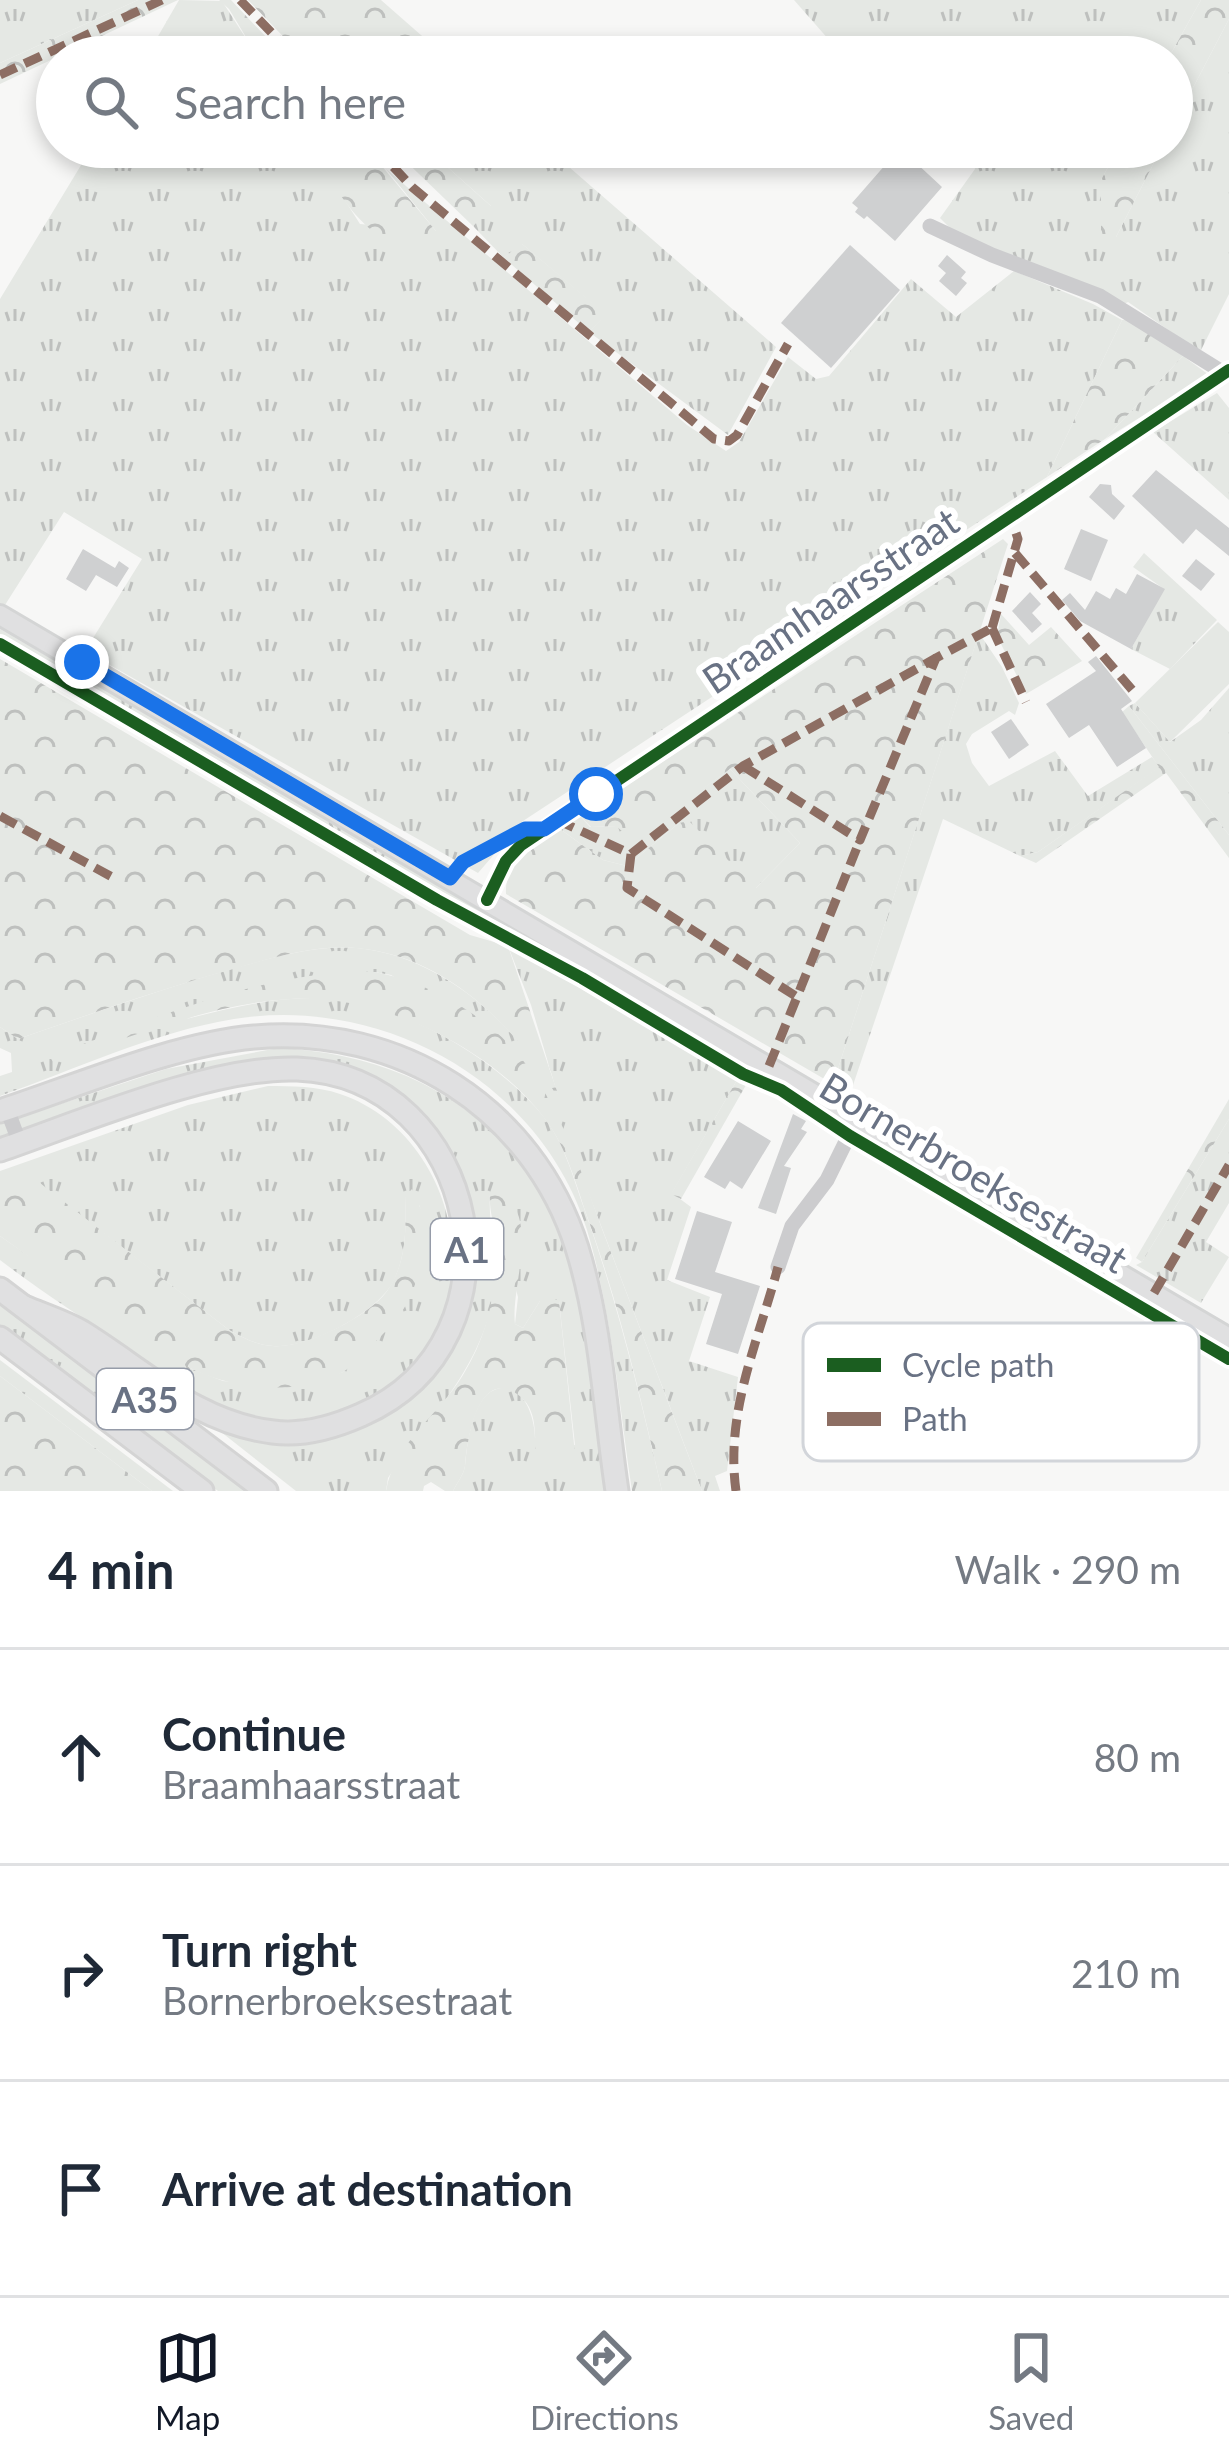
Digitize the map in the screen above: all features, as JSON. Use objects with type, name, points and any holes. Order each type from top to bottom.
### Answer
[{"type":"highway","name":"A1","points":[[4,1110],[157,1060],[251,1037],[307,1036],[356,1042],[441,1075],[505,1125],[565,1214],[584,1275],[617,1491]]},
{"type":"highway","name":"A1","points":[[10,1147],[244,1073],[301,1069],[328,1074],[375,1093],[408,1116],[425,1135],[460,1196],[468,1239],[460,1306],[428,1365],[374,1409],[314,1430],[278,1433],[221,1420],[158,1385],[79,1330],[24,1307]]},
{"type":"highway","name":"A35","points":[[0,1289],[266,1491]]},
{"type":"highway","name":"A35","points":[[0,1338],[202,1491]]},
{"type":"main road","name":"Bornerbroeksestraat","points":[[0,614],[1229,1338]]},
{"type":"street","points":[[930,226],[1100,296],[1226,372]]},
{"type":"street","name":"Braamhaarsstraat","points":[[487,900],[506,861],[521,845],[1226,372]]},
{"type":"street","points":[[4,1110],[10,1147]]},
{"type":"street","points":[[778,1267],[789,1232],[827,1180],[857,1119]]},
{"type":"green space","points":[[0,0],[138,0],[59,36],[36,36],[36,47],[0,63]]},
{"type":"green space","points":[[138,0],[178,0],[102,36],[59,36]]},
{"type":"green space","points":[[179,0],[222,1],[244,36],[158,36]]},
{"type":"green space","points":[[219,0],[231,0],[265,36],[245,36]]},
{"type":"green space","points":[[248,0],[381,0],[422,36],[283,36]]},
{"type":"green space","points":[[794,0],[1201,0],[1181,36],[826,36]]},
{"type":"green space","points":[[1201,0],[1229,0],[1229,19],[1193,88],[1193,36],[1181,36]]},
{"type":"green space","points":[[1229,19],[1229,294],[1200,352],[1128,302],[959,237],[940,218],[975,168],[1108,168],[1101,180],[1116,237],[1151,168],[1193,168],[1193,88]]},
{"type":"green space","points":[[36,47],[36,67],[0,84],[0,63]]},
{"type":"green space","points":[[79,168],[324,168],[360,224],[436,231],[386,169],[687,425],[726,451],[739,442],[788,357],[816,379],[829,376],[911,279],[956,317],[1014,271],[1122,320],[1047,477],[523,821],[478,873],[85,651],[142,559],[64,512],[5,605],[0,603],[0,299]]},
{"type":"green space","points":[[324,168],[384,168],[436,231],[437,247],[393,243],[375,233],[346,203]]},
{"type":"green space","points":[[413,168],[448,168],[492,207],[473,226]]},
{"type":"green space","points":[[448,168],[570,168],[776,347],[728,435],[589,332],[606,315],[522,244],[504,258],[473,226],[491,206]]},
{"type":"green space","points":[[1108,168],[1151,168],[1116,237],[1101,236],[1101,180]]},
{"type":"green space","points":[[521,243],[607,315],[589,332],[504,258]]},
{"type":"green space","points":[[1130,319],[1183,356],[1105,439],[1047,477],[1122,320]]},
{"type":"green space","points":[[1183,356],[1209,375],[1105,439]]},
{"type":"green space","points":[[1217,393],[1229,408],[1229,500],[1153,432]]},
{"type":"green space","points":[[1003,539],[1008,544],[833,1084],[506,894],[516,863],[560,829],[603,860],[627,866],[679,823],[689,821],[756,888],[800,843],[730,769],[630,838],[616,826],[591,827],[580,816]]},
{"type":"green space","points":[[1144,553],[1217,620],[1170,669],[1131,649],[1164,589],[1133,567]]},
{"type":"green space","points":[[1001,614],[1029,645],[1051,627],[1082,661],[1026,694],[997,636]]},
{"type":"green space","points":[[1218,622],[1229,632],[1229,684],[1170,742],[1135,703]]},
{"type":"green space","points":[[0,629],[735,1054],[695,1043],[512,939],[475,926],[0,647]]},
{"type":"green space","points":[[979,633],[1019,703],[1015,715],[1009,711],[972,734],[966,744],[972,763],[989,786],[1055,751],[1088,796],[1152,757],[1160,767],[1038,852],[1020,856],[943,819],[850,1094],[833,1084]]},
{"type":"green space","points":[[0,659],[470,935],[508,946],[561,1103],[525,1050],[480,1003],[425,967],[364,949],[316,949],[269,959],[18,1039],[0,1027]]},
{"type":"green space","points":[[1229,688],[1229,835],[1129,706],[1135,703],[1170,742],[1201,720]]},
{"type":"green space","points":[[1129,706],[1229,835],[1229,858],[1166,773],[1036,863],[1020,856],[1038,852],[1159,767],[1122,712]]},
{"type":"green space","points":[[730,769],[800,843],[755,889],[679,823],[627,866],[603,860],[560,829],[580,816],[590,827],[616,826],[688,799]]},
{"type":"green space","points":[[508,946],[737,1080],[672,1193],[691,1207],[667,1280],[710,1297],[689,1361],[738,1377],[727,1471],[715,1476],[720,1491],[702,1491],[555,1113],[516,1053],[391,975],[299,978],[186,1019],[248,1005],[312,998],[376,1008],[469,1051],[522,1093],[550,1126],[572,1172],[617,1313],[662,1491],[632,1491],[603,1294],[587,1230],[565,1178],[534,1132],[495,1092],[449,1060],[399,1036],[346,1021],[290,1015],[234,1019],[145,1042],[0,1096],[0,1076],[12,1072],[11,1053],[0,1048],[0,1027],[18,1039],[238,967],[301,952],[349,948],[395,956],[452,982],[501,1023],[558,1096]]},
{"type":"green space","points":[[374,972],[413,983],[469,1011],[516,1052],[546,1095],[580,1168],[702,1491],[662,1491],[610,1286],[559,1142],[523,1093],[465,1048],[431,1030],[360,1005],[291,999],[200,1015],[54,1063],[49,1056],[250,988],[333,973]]},
{"type":"green space","points":[[278,1048],[356,1059],[427,1086],[459,1105],[516,1157],[549,1208],[574,1265],[609,1491],[453,1491],[464,1469],[476,1412],[494,1390],[504,1388],[520,1395],[530,1411],[535,1438],[575,1445],[559,1301],[540,1301],[523,1328],[515,1324],[518,1297],[490,1195],[495,1280],[482,1335],[456,1385],[388,1478],[386,1491],[296,1491],[216,1428],[240,1434],[361,1426],[401,1405],[432,1374],[454,1340],[473,1238],[409,1108],[286,1064],[0,1145],[0,1124],[166,1069]]},
{"type":"green space","points":[[737,1080],[746,1085],[681,1199],[671,1194]]},
{"type":"green space","points":[[268,1086],[340,1094],[371,1108],[398,1129],[437,1185],[448,1217],[452,1251],[441,1318],[409,1367],[361,1402],[334,1412],[275,1420],[229,1411],[195,1395],[0,1260],[0,1236],[192,1369],[223,1381],[274,1386],[313,1383],[343,1372],[421,1254],[420,1206],[405,1196],[403,1249],[386,1292],[359,1316],[323,1335],[273,1346],[229,1330],[40,1184],[0,1183],[0,1171],[188,1105]]},
{"type":"green space","points":[[1229,1099],[1229,1119],[1142,1262],[1136,1258]]},
{"type":"green space","points":[[1229,1119],[1229,1203],[1206,1242],[1229,1257],[1201,1303],[1136,1265]]},
{"type":"green space","points":[[0,1183],[40,1183],[229,1330],[261,1344],[286,1345],[319,1336],[381,1298],[399,1266],[405,1196],[412,1189],[422,1216],[421,1263],[406,1305],[343,1372],[287,1387],[225,1381],[190,1368],[141,1338],[0,1236]]},
{"type":"green space","points":[[495,1190],[510,1200],[522,1232],[515,1324],[523,1328],[540,1301],[559,1301],[576,1463],[544,1465],[536,1457],[527,1404],[500,1388],[490,1392],[476,1414],[464,1469],[453,1491],[431,1482],[423,1491],[386,1491],[398,1458],[453,1390],[480,1341],[494,1288],[490,1195]]},
{"type":"green space","points":[[0,1301],[249,1491],[218,1491],[0,1326]]},
{"type":"green space","points":[[0,1360],[173,1491],[152,1491],[0,1376]]},
{"type":"green space","points":[[0,1376],[152,1491],[0,1491]]},
{"type":"building","points":[[883,168],[922,168],[942,187],[895,241],[867,216],[864,219],[855,212],[858,208],[852,203]]},
{"type":"building","points":[[850,245],[900,290],[831,368],[781,323]]},
{"type":"building","points":[[947,255],[966,272],[961,278],[967,283],[956,296],[939,281],[946,273],[938,266]]},
{"type":"building","points":[[1156,470],[1229,528],[1229,556],[1196,529],[1183,544],[1132,496]]},
{"type":"building","points":[[1100,484],[1111,485],[1112,494],[1125,506],[1114,520],[1089,497]]},
{"type":"building","points":[[1081,529],[1108,540],[1091,581],[1064,569]]},
{"type":"building","points":[[83,549],[115,568],[119,561],[129,568],[117,587],[96,575],[86,591],[66,579]]},
{"type":"building","points":[[1196,559],[1215,574],[1201,591],[1182,576]]},
{"type":"building","points":[[1137,574],[1165,589],[1131,649],[1080,621],[1062,600],[1070,593],[1085,610],[1096,591],[1110,599],[1116,588],[1126,594]]},
{"type":"building","points":[[1030,592],[1041,604],[1032,613],[1042,624],[1032,633],[1012,611]]},
{"type":"building","points":[[1096,656],[1132,701],[1121,709],[1146,748],[1117,767],[1089,725],[1069,738],[1046,704],[1096,671],[1088,662]]},
{"type":"building","points":[[1011,719],[1029,745],[1009,759],[991,732]]},
{"type":"building","points":[[793,1114],[806,1121],[801,1129],[807,1132],[784,1166],[791,1168],[776,1214],[758,1208]]},
{"type":"building","points":[[738,1121],[771,1141],[742,1189],[730,1181],[725,1189],[704,1177]]},
{"type":"building","points":[[697,1211],[732,1222],[715,1272],[760,1286],[738,1354],[706,1344],[722,1294],[675,1279]]},
{"type":"marked path","points":[[84,36],[162,0]]},
{"type":"marked path","points":[[240,0],[275,36]]},
{"type":"marked path","points":[[0,75],[36,58]]},
{"type":"marked path","points":[[394,168],[714,439],[729,441],[737,435],[788,344]]},
{"type":"marked path","points":[[992,628],[1018,539],[1010,515]]},
{"type":"marked path","points":[[1015,553],[1134,692]]},
{"type":"marked path","points":[[992,628],[1026,702]]},
{"type":"marked path","points":[[743,766],[860,840],[936,658],[992,628]]},
{"type":"marked path","points":[[557,820],[631,854],[743,766],[936,658]]},
{"type":"marked path","points":[[0,816],[114,878]]},
{"type":"marked path","points":[[631,854],[627,888],[797,997],[860,840]]},
{"type":"marked path","points":[[769,1066],[797,997]]},
{"type":"marked path","points":[[1154,1293],[1229,1165]]},
{"type":"marked path","points":[[736,1491],[739,1405],[778,1267]]},
{"type":"cycle path","points":[[487,900],[506,861],[521,845],[1229,370]]},
{"type":"cycle path","points":[[0,644],[437,900],[582,978],[743,1074],[781,1090],[850,1136],[1168,1323]]},
{"type":"cycle path","points":[[1199,1341],[1229,1359]]},
{"type":"route","points":[[82,662],[450,878],[463,862],[525,829],[544,829],[596,794]]}]
